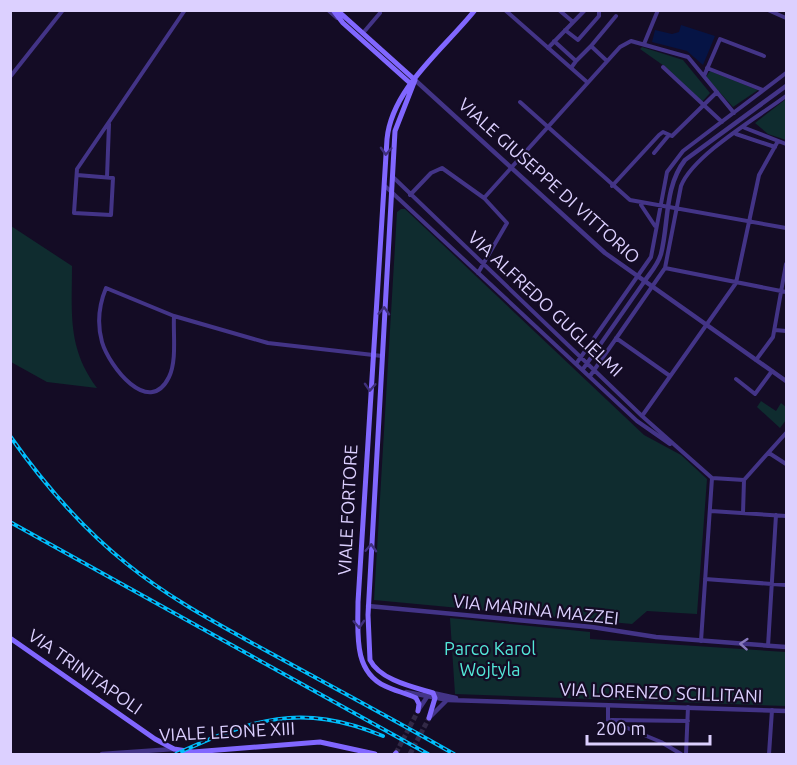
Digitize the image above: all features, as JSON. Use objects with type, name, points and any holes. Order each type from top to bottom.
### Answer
[{"type":"main road","points":[[335,10],[342,23],[413,82]]},
{"type":"main road","points":[[335,10],[363,33],[413,82]]},
{"type":"main road","points":[[413,82],[475,10]]},
{"type":"main road","name":"VIALE FORTORE","points":[[413,82],[395,131],[368,606],[370,660],[373,666],[386,676],[434,695]]},
{"type":"main road","name":"VIALE FORTORE","points":[[400,691],[384,686],[369,676],[362,666],[358,602],[376,281],[389,124],[396,105],[413,82]]},
{"type":"main road","points":[[376,281],[386,282]]},
{"type":"main road","points":[[358,602],[368,606]]},
{"type":"main road","name":"VIA TRINITAPOLI","points":[[10,638],[156,740],[174,748]]},
{"type":"main road","points":[[400,691],[418,701],[418,711]]},
{"type":"main road","points":[[429,718],[434,695]]},
{"type":"main road","name":"VIALE LEONE XIII","points":[[174,748],[190,752],[222,751],[320,742],[375,754]]},
{"type":"main road","name":"VIALE LEONE XIII","points":[[354,750],[364,754]]},
{"type":"street","points":[[10,77],[63,10]]},
{"type":"street","points":[[77,175],[113,178],[111,215],[74,213],[77,169],[185,10]]},
{"type":"street","points":[[328,10],[342,23]]},
{"type":"street","points":[[559,10],[573,22]]},
{"type":"street","points":[[565,30],[578,40],[599,16],[599,10]]},
{"type":"street","points":[[644,44],[658,10]]},
{"type":"street","points":[[768,10],[786,18]]},
{"type":"street","points":[[548,48],[584,11]]},
{"type":"street","points":[[509,12],[587,82]]},
{"type":"street","points":[[363,33],[380,13]]},
{"type":"street","points":[[571,68],[615,16]]},
{"type":"street","points":[[704,76],[720,39],[764,56]]},
{"type":"street","points":[[483,198],[587,82],[626,42],[631,40],[688,57],[734,112]]},
{"type":"street","points":[[554,41],[576,61]]},
{"type":"street","points":[[591,46],[607,61]]},
{"type":"street","points":[[663,67],[722,122]]},
{"type":"street","points":[[707,69],[764,90]]},
{"type":"street","points":[[576,364],[651,257],[667,171],[683,151],[786,73]]},
{"type":"street","name":"VIALE GIUSEPPE DI VITTORIO","points":[[413,82],[605,253],[786,381]]},
{"type":"street","points":[[583,369],[660,256],[677,170],[687,159],[786,86]]},
{"type":"street","points":[[654,153],[670,135],[717,92]]},
{"type":"street","points":[[590,376],[665,268],[686,174],[786,96]]},
{"type":"street","points":[[520,102],[630,200],[641,204],[786,228]]},
{"type":"street","points":[[107,177],[109,122]]},
{"type":"street","points":[[744,127],[786,144]]},
{"type":"street","points":[[612,186],[659,135],[663,132],[670,135]]},
{"type":"street","points":[[736,134],[775,147]]},
{"type":"street","points":[[642,416],[736,283],[759,175],[778,141]]},
{"type":"street","points":[[683,151],[687,159]]},
{"type":"street","points":[[410,195],[431,173],[442,168],[483,198],[507,223],[478,273]]},
{"type":"street","name":"VIA ALFREDO GUGLIELMI","points":[[394,178],[642,416],[712,478]]},
{"type":"street","name":"VIA ALFREDO GUGLIELMI","points":[[384,186],[642,426],[678,448]]},
{"type":"street","points":[[641,204],[656,227]]},
{"type":"street","points":[[756,360],[769,346],[775,330],[784,292],[786,264]]},
{"type":"street","points":[[665,268],[784,292]]},
{"type":"street","points":[[174,316],[172,368],[168,379],[152,391],[132,386],[112,365],[103,344],[99,315],[106,288],[174,316],[268,343],[382,356]]},
{"type":"street","points":[[775,330],[786,331]]},
{"type":"street","points":[[616,338],[670,376]]},
{"type":"street","points":[[736,379],[755,394],[772,371]]},
{"type":"street","points":[[611,397],[617,391]]},
{"type":"street","points":[[743,513],[744,480],[786,433]]},
{"type":"street","points":[[769,453],[786,464]]},
{"type":"street","points":[[702,641],[712,478],[744,480]]},
{"type":"street","points":[[711,511],[786,516]]},
{"type":"street","points":[[768,646],[776,515]]},
{"type":"street","points":[[705,579],[786,585]]},
{"type":"street","name":"VIA MARINA MAZZEI","points":[[368,606],[592,627],[656,637],[786,647]]},
{"type":"street","name":"VIALE FORTORE","points":[[400,691],[427,696],[434,695]]},
{"type":"street","points":[[434,695],[462,699]]},
{"type":"street","points":[[434,695],[448,700],[462,699]]},
{"type":"street","points":[[418,711],[427,696]]},
{"type":"street","name":"VIA LORENZO SCILLITANI","points":[[462,699],[786,711]]},
{"type":"street","points":[[429,718],[434,710],[448,700]]},
{"type":"street","points":[[608,705],[608,720],[661,742],[680,754]]},
{"type":"street","points":[[686,754],[688,706]]},
{"type":"street","points":[[769,754],[772,710]]},
{"type":"street","name":"VIA LORENZO SCILLITANI","points":[[608,720],[688,721]]},
{"type":"street","name":"VIALE LEONE XIII","points":[[102,754],[174,748]]},
{"type":"green space","points":[[642,47],[683,60],[710,93],[702,102],[667,68],[640,49]]},
{"type":"green space","points":[[710,71],[758,90],[733,107],[706,77]]},
{"type":"green space","points":[[786,99],[786,140],[768,134],[755,123]]},
{"type":"green space","points":[[405,209],[644,435],[681,455],[707,479],[697,614],[647,611],[632,624],[374,600],[397,212]]},
{"type":"green space","points":[[11,226],[72,266],[73,330],[80,359],[97,388],[47,382],[11,362]]},
{"type":"green space","points":[[761,401],[776,411],[781,403],[786,407],[786,420],[780,428],[757,407]]},
{"type":"green space","name":"Parco Karol Wojtyla","points":[[450,618],[590,632],[590,639],[786,652],[786,706],[455,694]]},
{"type":"shaded area","points":[[681,25],[715,36],[703,65],[687,51],[652,42],[655,30],[672,34],[679,32]]},
{"type":"tunnel","points":[[396,753],[418,711]]},
{"type":"tunnel","points":[[410,754],[429,718]]},
{"type":"railway","points":[[10,436],[36,471],[79,520],[110,550],[143,576],[210,620],[454,754]]},
{"type":"railway","points":[[10,522],[428,754]]},
{"type":"railway","points":[[176,754],[229,732],[277,719],[326,720],[383,736]]}]
